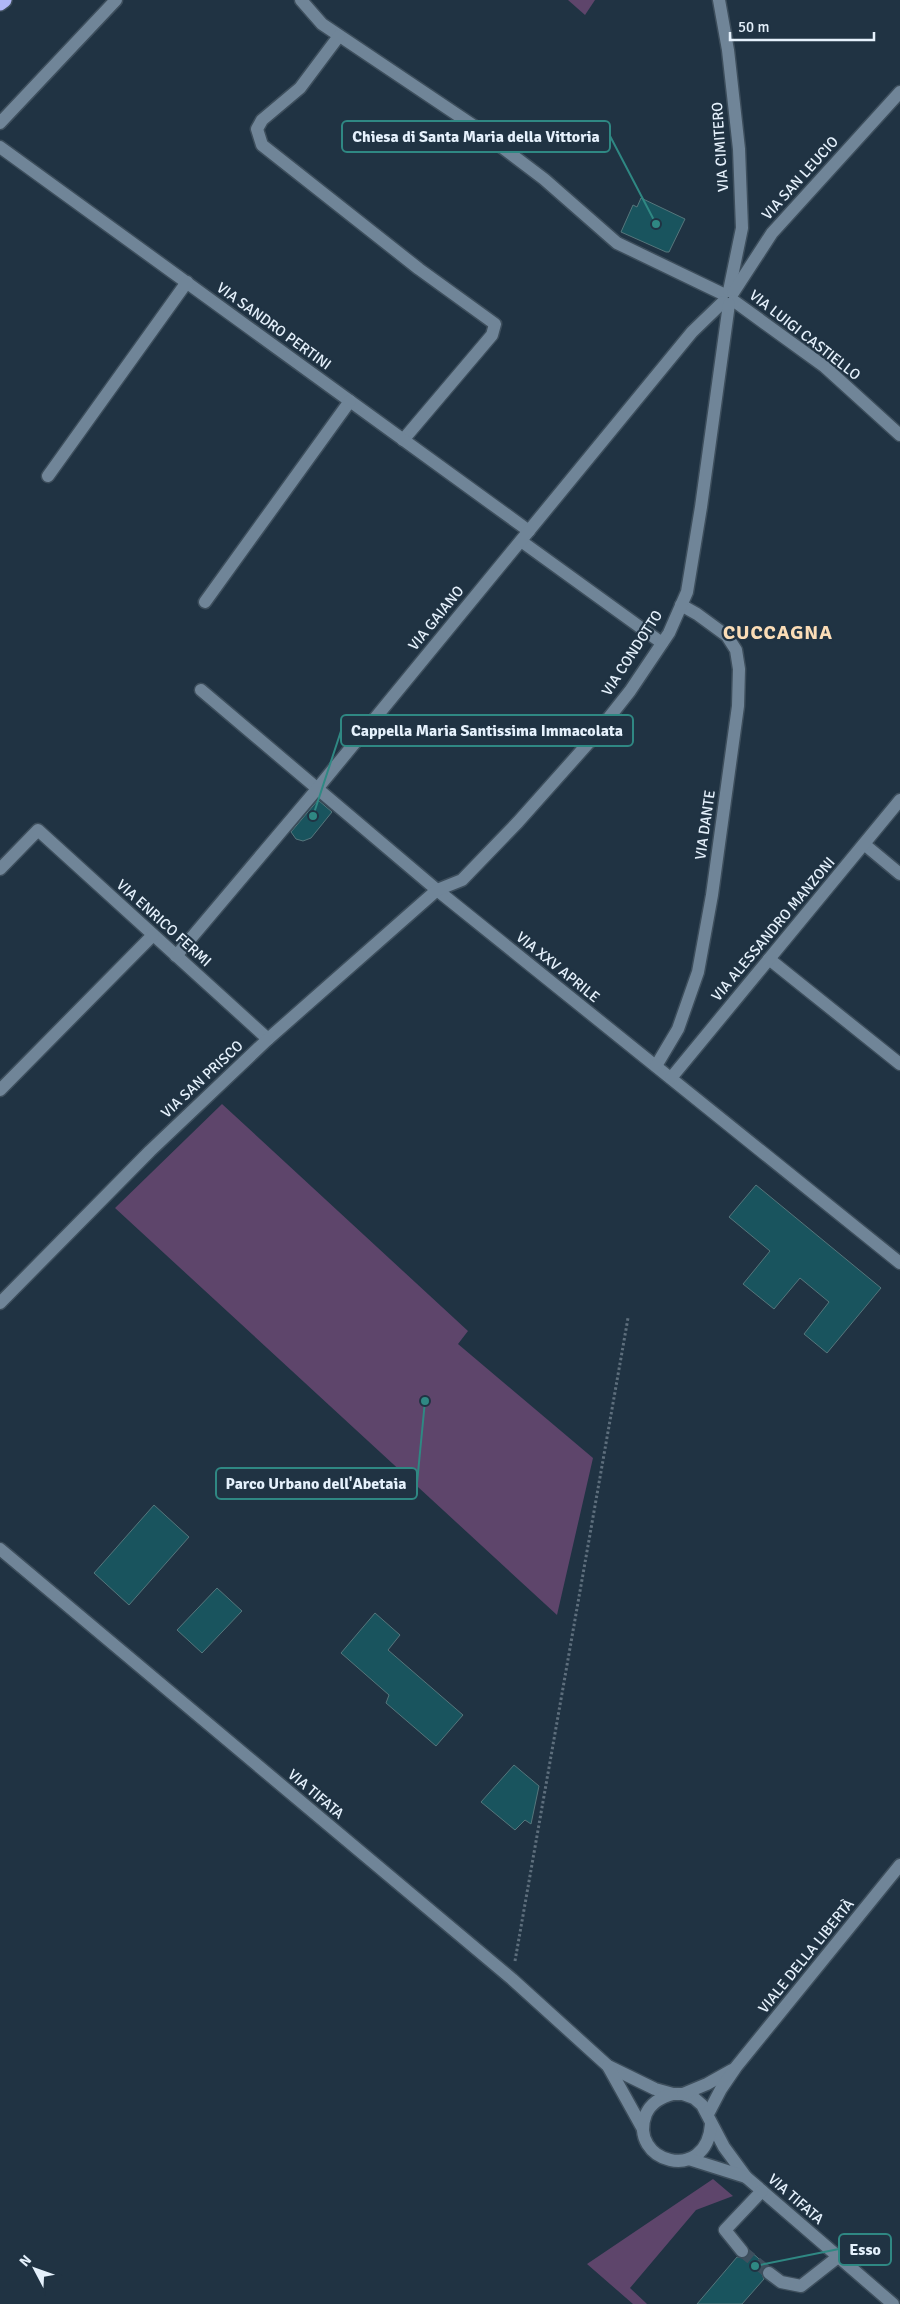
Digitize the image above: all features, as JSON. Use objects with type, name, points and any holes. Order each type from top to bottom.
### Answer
[{"type":"highway","points":[[0,3],[4,0]]},
{"type":"street","points":[[0,123],[116,0]]},
{"type":"street","name":"VIA LUIGI CASTIELLO","points":[[301,0],[322,24],[495,141],[544,179],[617,243],[729,298],[825,367],[900,435]]},
{"type":"street","name":"VIA CIMITERO","points":[[722,2],[739,149],[742,228],[729,298]]},
{"type":"street","points":[[339,36],[300,88],[262,120],[257,129],[262,145],[419,269],[495,324],[492,335],[403,440]]},
{"type":"street","name":"VIA SAN LEUCIO","points":[[729,298],[772,233],[900,92]]},
{"type":"street","name":"VIA SANDRO PERTINI","points":[[0,146],[403,440],[662,642]]},
{"type":"street","points":[[48,476],[187,282]]},
{"type":"street","name":"VIA GAIANO","points":[[176,956],[317,788],[692,332],[729,298]]},
{"type":"street","name":"VIA CONDOTTO","points":[[437,890],[462,880],[518,822],[592,739],[630,691],[662,642],[681,606],[687,592],[701,507],[729,298]]},
{"type":"street","points":[[206,602],[350,401]]},
{"type":"street","name":"VIA DANTE","points":[[656,1066],[678,1029],[698,972],[712,895],[738,706],[739,669],[736,650],[726,636],[698,614],[681,606]]},
{"type":"street","name":"VIA XXV APRILE","points":[[201,690],[437,890],[900,1263]]},
{"type":"street","name":"VIA ALESSANDRO MANZONI","points":[[671,1078],[900,800]]},
{"type":"street","name":"VIA ENRICO FERMI","points":[[0,870],[38,830],[268,1040]]},
{"type":"street","points":[[864,844],[900,874]]},
{"type":"street","name":"VIA SAN PRISCO","points":[[0,1303],[150,1151],[268,1040],[437,890]]},
{"type":"street","points":[[0,1090],[153,934]]},
{"type":"street","points":[[769,959],[900,1064]]},
{"type":"street","name":"VIA TIFATA","points":[[0,1549],[512,1979],[608,2066],[628,2078],[694,2098],[702,2105],[724,2147],[746,2177],[892,2304]]},
{"type":"street","name":"VIALE DELLA LIBERTÀ","points":[[710,2119],[721,2089],[736,2067],[900,1865]]},
{"type":"street","name":"VIA TIFATA","points":[[608,2066],[643,2129],[645,2140],[658,2156],[679,2162],[689,2159],[746,2177]]},
{"type":"street","name":"VIALE DELLA LIBERTÀ","points":[[678,2094],[707,2084],[736,2067]]},
{"type":"street","points":[[643,2129],[648,2110],[663,2097],[678,2094]]},
{"type":"street","points":[[689,2159],[699,2154],[706,2146],[710,2136],[710,2119]]},
{"type":"street","points":[[742,2251],[725,2230],[762,2191]]},
{"type":"street","points":[[769,2273],[781,2282],[801,2286],[838,2257]]},
{"type":"path","points":[[512,1979],[628,1318]]},
{"type":"shaded area","points":[[568,0],[595,0],[585,15]]},
{"type":"shaded area","points":[[222,1104],[468,1331],[458,1344],[593,1458],[557,1615],[115,1208]]},
{"type":"shaded area","points":[[713,2179],[733,2196],[696,2210],[630,2288],[647,2304],[633,2304],[587,2264]]},
{"type":"building","points":[[641,198],[685,219],[669,252],[621,232],[633,205],[637,207]]},
{"type":"building","points":[[318,800],[332,812],[311,838],[303,841],[296,839],[291,832]]},
{"type":"building","points":[[756,1185],[881,1288],[827,1353],[804,1334],[829,1302],[800,1278],[774,1309],[743,1284],[770,1251],[729,1217]]},
{"type":"building","points":[[154,1505],[189,1537],[129,1605],[94,1573]]},
{"type":"building","points":[[217,1588],[242,1611],[202,1653],[177,1630]]},
{"type":"building","points":[[375,1613],[400,1635],[388,1650],[463,1715],[436,1746],[386,1703],[389,1695],[341,1653]]},
{"type":"building","points":[[514,1765],[539,1786],[531,1824],[525,1820],[515,1830],[481,1802]]},
{"type":"building","points":[[750,2251],[766,2265],[761,2272],[764,2279],[742,2304],[697,2304],[737,2257],[747,2258]]},
{"type":"tunnel","points":[[742,2251],[769,2273]]},
{"type":"place","name":"Chiesa di Santa Maria della Vittoria","points":[[656,224]]},
{"type":"place","name":"Cappella Maria Santissima Immacolata","points":[[313,816]]},
{"type":"place","name":"Parco Urbano dell'Abetaia","points":[[425,1401]]},
{"type":"place","name":"Esso","points":[[755,2266]]},
{"type":"district","name":"CUCCAGNA","points":[[778,632]]}]
